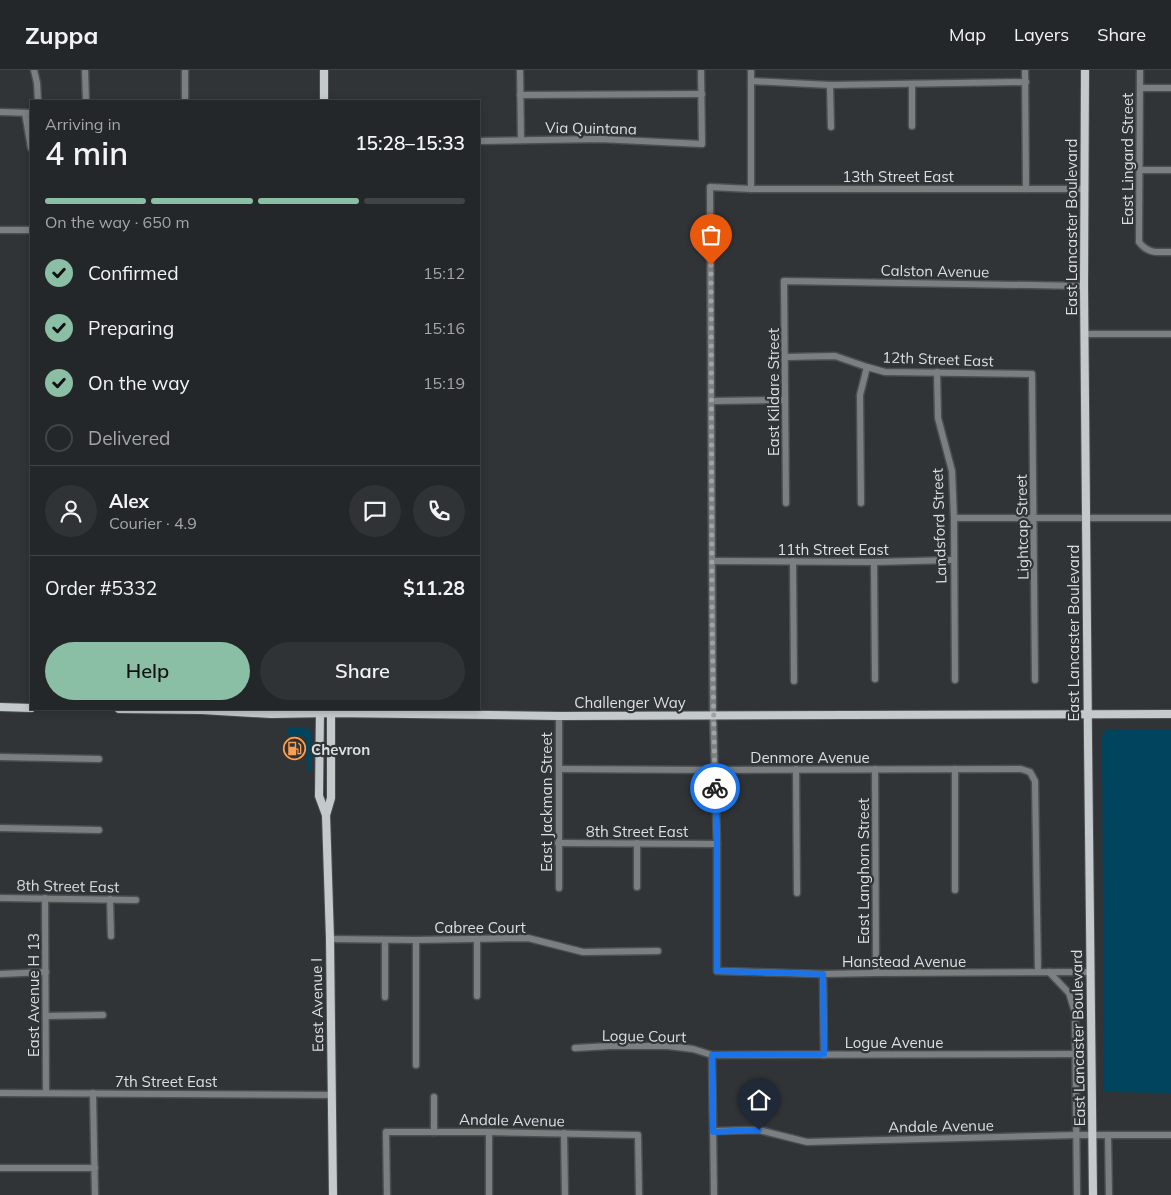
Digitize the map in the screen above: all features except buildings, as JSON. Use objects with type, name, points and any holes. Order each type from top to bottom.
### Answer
[{"type":"main road","points":[[324,70],[324,100]]},
{"type":"main road","name":"East Lancaster Boulevard","points":[[1086,70],[1084,286],[1093,1195]]},
{"type":"main road","points":[[0,707],[30,708]]},
{"type":"main road","name":"Challenger Way","points":[[202,710],[271,714],[330,711],[559,716],[1171,714]]},
{"type":"main road","name":"East Avenue I","points":[[320,711],[319,796],[326,815]]},
{"type":"main road","name":"East Avenue I","points":[[330,711],[331,798],[326,815],[334,1195]]},
{"type":"street","points":[[34,70],[38,100]]},
{"type":"street","points":[[85,70],[86,100]]},
{"type":"street","points":[[185,70],[185,100]]},
{"type":"street","points":[[520,70],[521,140]]},
{"type":"street","points":[[520,95],[702,94],[701,70]]},
{"type":"street","points":[[751,70],[751,189]]},
{"type":"street","points":[[1026,70],[1026,189]]},
{"type":"street","name":"East Lingard Street","points":[[1140,70],[1139,242],[1152,252],[1171,252]]},
{"type":"street","points":[[751,81],[830,85],[1026,82]]},
{"type":"street","points":[[912,84],[912,126]]},
{"type":"street","points":[[830,85],[831,128]]},
{"type":"street","points":[[1140,88],[1171,88]]},
{"type":"street","name":"Via Quintana","points":[[480,141],[600,139],[702,144],[702,94]]},
{"type":"street","points":[[0,112],[28,113],[30,136]]},
{"type":"street","points":[[1139,170],[1171,170]]},
{"type":"street","name":"13th Street East","points":[[711,401],[710,187],[751,189],[1085,189]]},
{"type":"street","points":[[0,230],[30,230]]},
{"type":"street","name":"Calston Avenue","points":[[784,281],[1084,286]]},
{"type":"street","name":"East Kildare Street","points":[[784,281],[786,503]]},
{"type":"street","points":[[1085,334],[1171,334]]},
{"type":"street","name":"12th Street East","points":[[785,357],[835,356],[885,372],[1032,374]]},
{"type":"street","points":[[861,503],[860,395],[867,367]]},
{"type":"street","name":"Landsford Street","points":[[938,372],[938,418],[952,471],[955,680]]},
{"type":"street","name":"Lightcap Street","points":[[1032,374],[1035,680]]},
{"type":"street","points":[[717,844],[713,715],[711,401],[785,400]]},
{"type":"street","points":[[954,518],[1171,518]]},
{"type":"street","name":"11th Street East","points":[[712,561],[874,562],[953,560]]},
{"type":"street","points":[[793,561],[794,680]]},
{"type":"street","points":[[874,562],[875,679]]},
{"type":"street","name":"East Jackman Street","points":[[559,716],[559,888]]},
{"type":"street","points":[[0,758],[99,759]]},
{"type":"street","name":"Denmore Avenue","points":[[559,769],[1021,769],[1030,772],[1035,781],[1038,972]]},
{"type":"street","name":"East Langhorn Street","points":[[875,769],[876,973]]},
{"type":"street","points":[[955,769],[955,890]]},
{"type":"street","points":[[796,770],[797,893]]},
{"type":"street","points":[[0,828],[99,830]]},
{"type":"street","name":"8th Street East","points":[[558,843],[717,844]]},
{"type":"street","points":[[636,843],[637,887]]},
{"type":"street","name":"Hanstead Avenue","points":[[717,844],[717,971],[823,974],[1091,972]]},
{"type":"street","name":"8th Street East","points":[[0,898],[136,900]]},
{"type":"street","name":"East Avenue H 13","points":[[45,898],[46,1093]]},
{"type":"street","points":[[110,899],[110,936]]},
{"type":"street","name":"Cabree Court","points":[[330,939],[528,938],[583,952],[658,951]]},
{"type":"street","points":[[477,939],[477,996]]},
{"type":"street","points":[[385,940],[385,997]]},
{"type":"street","points":[[416,940],[416,1065]]},
{"type":"street","points":[[0,974],[46,972]]},
{"type":"street","name":"East Lancaster Boulevard","points":[[1049,972],[1069,993],[1075,1012],[1077,1195]]},
{"type":"street","points":[[823,974],[824,1054]]},
{"type":"street","points":[[46,1016],[103,1015]]},
{"type":"street","name":"Logue Court","points":[[575,1048],[668,1046],[693,1049],[712,1055]]},
{"type":"street","name":"Logue Avenue","points":[[712,1055],[1076,1054]]},
{"type":"street","points":[[712,1055],[714,1195]]},
{"type":"street","name":"7th Street East","points":[[0,1093],[332,1095]]},
{"type":"street","points":[[93,1093],[95,1195]]},
{"type":"street","points":[[434,1096],[434,1132]]},
{"type":"street","name":"Andale Avenue","points":[[713,1132],[759,1130],[807,1142],[1077,1135],[1171,1135]]},
{"type":"street","name":"Andale Avenue","points":[[387,1195],[386,1132],[638,1135],[639,1195]]},
{"type":"street","points":[[489,1132],[489,1195]]},
{"type":"street","points":[[564,1133],[565,1195]]},
{"type":"street","name":"East Lancaster Boulevard","points":[[1108,1135],[1109,1195]]},
{"type":"street","points":[[0,1168],[94,1168]]},
{"type":"shaded area","points":[[288,728],[305,728],[311,731],[312,771],[307,769],[306,738],[302,735],[288,735]]},
{"type":"shaded area","points":[[1107,729],[1171,729],[1171,1093],[1104,1092],[1102,735]]},
{"type":"way so far","points":[[711,265],[712,619],[715,788]]},
{"type":"place","name":"Chevron","points":[[295,749]]},
{"type":"route","points":[[715,788],[717,971],[823,974],[824,1054],[712,1055],[713,1132],[759,1130]]}]
